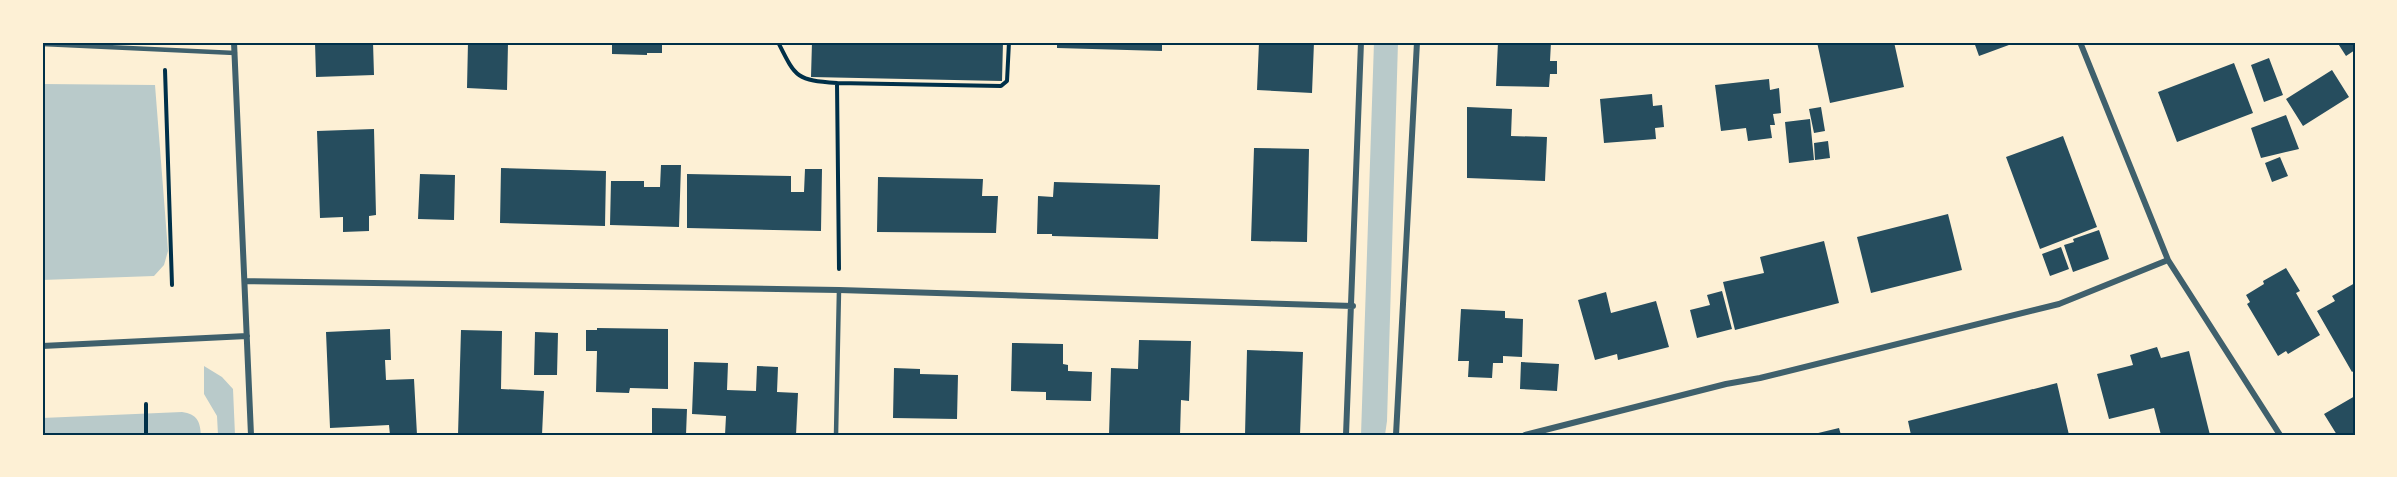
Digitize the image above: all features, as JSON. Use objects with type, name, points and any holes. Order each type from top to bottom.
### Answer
[{"type":"street","points":[[234,42],[251,435]]},
{"type":"street","points":[[1347,435],[1361,42]]},
{"type":"street","points":[[1396,435],[1416,42]]},
{"type":"street","points":[[2080,42],[2168,260],[2280,435]]},
{"type":"street","points":[[1525,435],[2059,304],[2168,260]]},
{"type":"street","points":[[244,281],[839,290],[1353,306]]},
{"type":"street","points":[[42,346],[248,336]]},
{"type":"lane","points":[[42,44],[235,53]]},
{"type":"lane","points":[[836,435],[839,290]]},
{"type":"path","points":[[778,42],[791,69],[808,81],[1001,86],[1007,81],[1009,42]]},
{"type":"path","points":[[164,49],[172,285]]},
{"type":"path","points":[[837,83],[839,290]]},
{"type":"path","points":[[146,404],[147,435]]},
{"type":"shaded area","points":[[1374,42],[1398,42],[1387,421],[1385,435],[1361,435]]},
{"type":"shaded area","points":[[42,84],[155,85],[168,251],[164,265],[154,276],[42,280]]},
{"type":"shaded area","points":[[204,366],[222,377],[233,389],[235,435],[218,435],[217,416],[204,394]]},
{"type":"shaded area","points":[[182,412],[191,414],[197,419],[201,435],[42,435],[42,418]]},
{"type":"building","points":[[315,42],[373,42],[374,75],[316,77]]},
{"type":"building","points":[[468,42],[508,43],[507,90],[467,88]]},
{"type":"building","points":[[612,42],[662,42],[662,53],[612,54]]},
{"type":"building","points":[[812,42],[1003,42],[1002,81],[811,77]]},
{"type":"building","points":[[1057,42],[1162,42],[1162,51],[1057,48]]},
{"type":"building","points":[[1259,42],[1314,42],[1312,93],[1257,90]]},
{"type":"building","points":[[1498,42],[1551,42],[1550,61],[1557,61],[1557,74],[1550,74],[1549,87],[1496,86]]},
{"type":"building","points":[[1817,42],[1894,42],[1904,87],[1830,103]]},
{"type":"building","points":[[1974,42],[2017,42],[1979,56]]},
{"type":"building","points":[[2337,42],[2355,42],[2355,50],[2346,56]]},
{"type":"building","points":[[2269,58],[2283,95],[2264,102],[2251,65]]},
{"type":"building","points":[[2234,63],[2253,113],[2177,142],[2158,92]]},
{"type":"building","points":[[2332,70],[2349,97],[2303,126],[2286,99]]},
{"type":"building","points":[[1769,79],[1770,90],[1779,88],[1781,113],[1773,114],[1775,125],[1770,125],[1772,138],[1748,141],[1746,128],[1721,131],[1715,85]]},
{"type":"building","points":[[1652,94],[1653,106],[1662,105],[1664,127],[1655,128],[1656,139],[1604,143],[1600,99]]},
{"type":"building","points":[[1467,107],[1512,109],[1511,136],[1547,137],[1545,181],[1467,178]]},
{"type":"building","points":[[1821,107],[1825,131],[1814,133],[1809,109]]},
{"type":"building","points":[[2286,115],[2299,149],[2261,158],[2251,128]]},
{"type":"building","points":[[1810,119],[1814,160],[1789,163],[1785,122]]},
{"type":"building","points":[[374,129],[376,215],[369,216],[369,231],[343,232],[343,217],[320,218],[317,131]]},
{"type":"building","points":[[2063,136],[2097,227],[2040,249],[2006,157]]},
{"type":"building","points":[[1828,141],[1830,158],[1815,160],[1814,143]]},
{"type":"building","points":[[1254,148],[1309,149],[1307,242],[1251,241]]},
{"type":"building","points":[[2280,157],[2288,176],[2272,182],[2265,163]]},
{"type":"building","points":[[661,165],[681,165],[679,227],[610,225],[611,181],[644,181],[644,187],[660,187]]},
{"type":"building","points":[[501,168],[606,171],[605,226],[500,223]]},
{"type":"building","points":[[805,169],[822,169],[821,231],[687,228],[687,174],[791,176],[791,192],[804,192]]},
{"type":"building","points":[[420,174],[455,175],[454,220],[418,219]]},
{"type":"building","points":[[878,177],[983,179],[982,196],[998,196],[996,233],[877,232]]},
{"type":"building","points":[[1054,182],[1160,185],[1158,239],[1037,234],[1038,196],[1053,197]]},
{"type":"building","points":[[1948,214],[1962,270],[1871,293],[1857,237]]},
{"type":"building","points":[[2099,230],[2109,259],[2073,272],[2064,245],[2074,242],[2073,239]]},
{"type":"building","points":[[1824,241],[1839,303],[1735,330],[1723,282],[1764,273],[1760,257]]},
{"type":"building","points":[[2061,247],[2069,269],[2050,276],[2042,254]]},
{"type":"building","points":[[2286,268],[2300,291],[2296,293],[2320,335],[2288,354],[2286,351],[2278,356],[2247,304],[2250,302],[2246,295],[2264,284],[2263,281]]},
{"type":"building","points":[[2355,283],[2355,370],[2352,372],[2317,311],[2335,301],[2332,296]]},
{"type":"building","points":[[1722,291],[1732,329],[1697,338],[1690,310],[1710,305],[1707,295]]},
{"type":"building","points":[[1606,292],[1611,313],[1656,301],[1669,347],[1618,360],[1617,354],[1595,360],[1578,300]]},
{"type":"building","points":[[1461,309],[1505,311],[1505,318],[1523,319],[1522,357],[1503,356],[1503,363],[1493,363],[1492,378],[1468,377],[1469,361],[1458,361]]},
{"type":"building","points":[[597,328],[668,329],[668,389],[630,388],[629,393],[596,392],[597,351],[586,351],[586,330],[597,330]]},
{"type":"building","points":[[390,329],[391,360],[385,360],[386,380],[414,379],[417,435],[390,435],[389,425],[330,428],[326,332]]},
{"type":"building","points":[[461,330],[502,331],[501,389],[544,391],[542,435],[458,435]]},
{"type":"building","points":[[535,332],[558,333],[557,375],[534,375]]},
{"type":"building","points":[[1139,340],[1191,341],[1189,401],[1181,400],[1180,435],[1109,435],[1111,368],[1138,369]]},
{"type":"building","points":[[1012,343],[1063,344],[1063,364],[1068,365],[1068,371],[1092,372],[1091,401],[1046,400],[1046,392],[1011,391]]},
{"type":"building","points":[[2157,347],[2161,358],[2189,351],[2210,435],[2161,435],[2154,408],[2109,419],[2097,374],[2133,365],[2130,355]]},
{"type":"building","points":[[1247,350],[1303,352],[1300,435],[1245,435]]},
{"type":"building","points":[[694,362],[728,363],[727,390],[756,391],[757,366],[778,367],[777,392],[798,393],[796,435],[725,435],[726,416],[692,414]]},
{"type":"building","points":[[1521,362],[1559,364],[1557,391],[1520,389]]},
{"type":"building","points":[[894,368],[920,369],[920,374],[958,375],[957,419],[893,418]]},
{"type":"building","points":[[2057,383],[2069,435],[1911,435],[1908,421]]},
{"type":"building","points":[[2355,396],[2355,435],[2337,435],[2324,414]]},
{"type":"building","points":[[652,408],[687,409],[686,435],[652,435]]},
{"type":"building","points":[[1839,428],[1841,435],[1814,435],[1814,434]]}]
